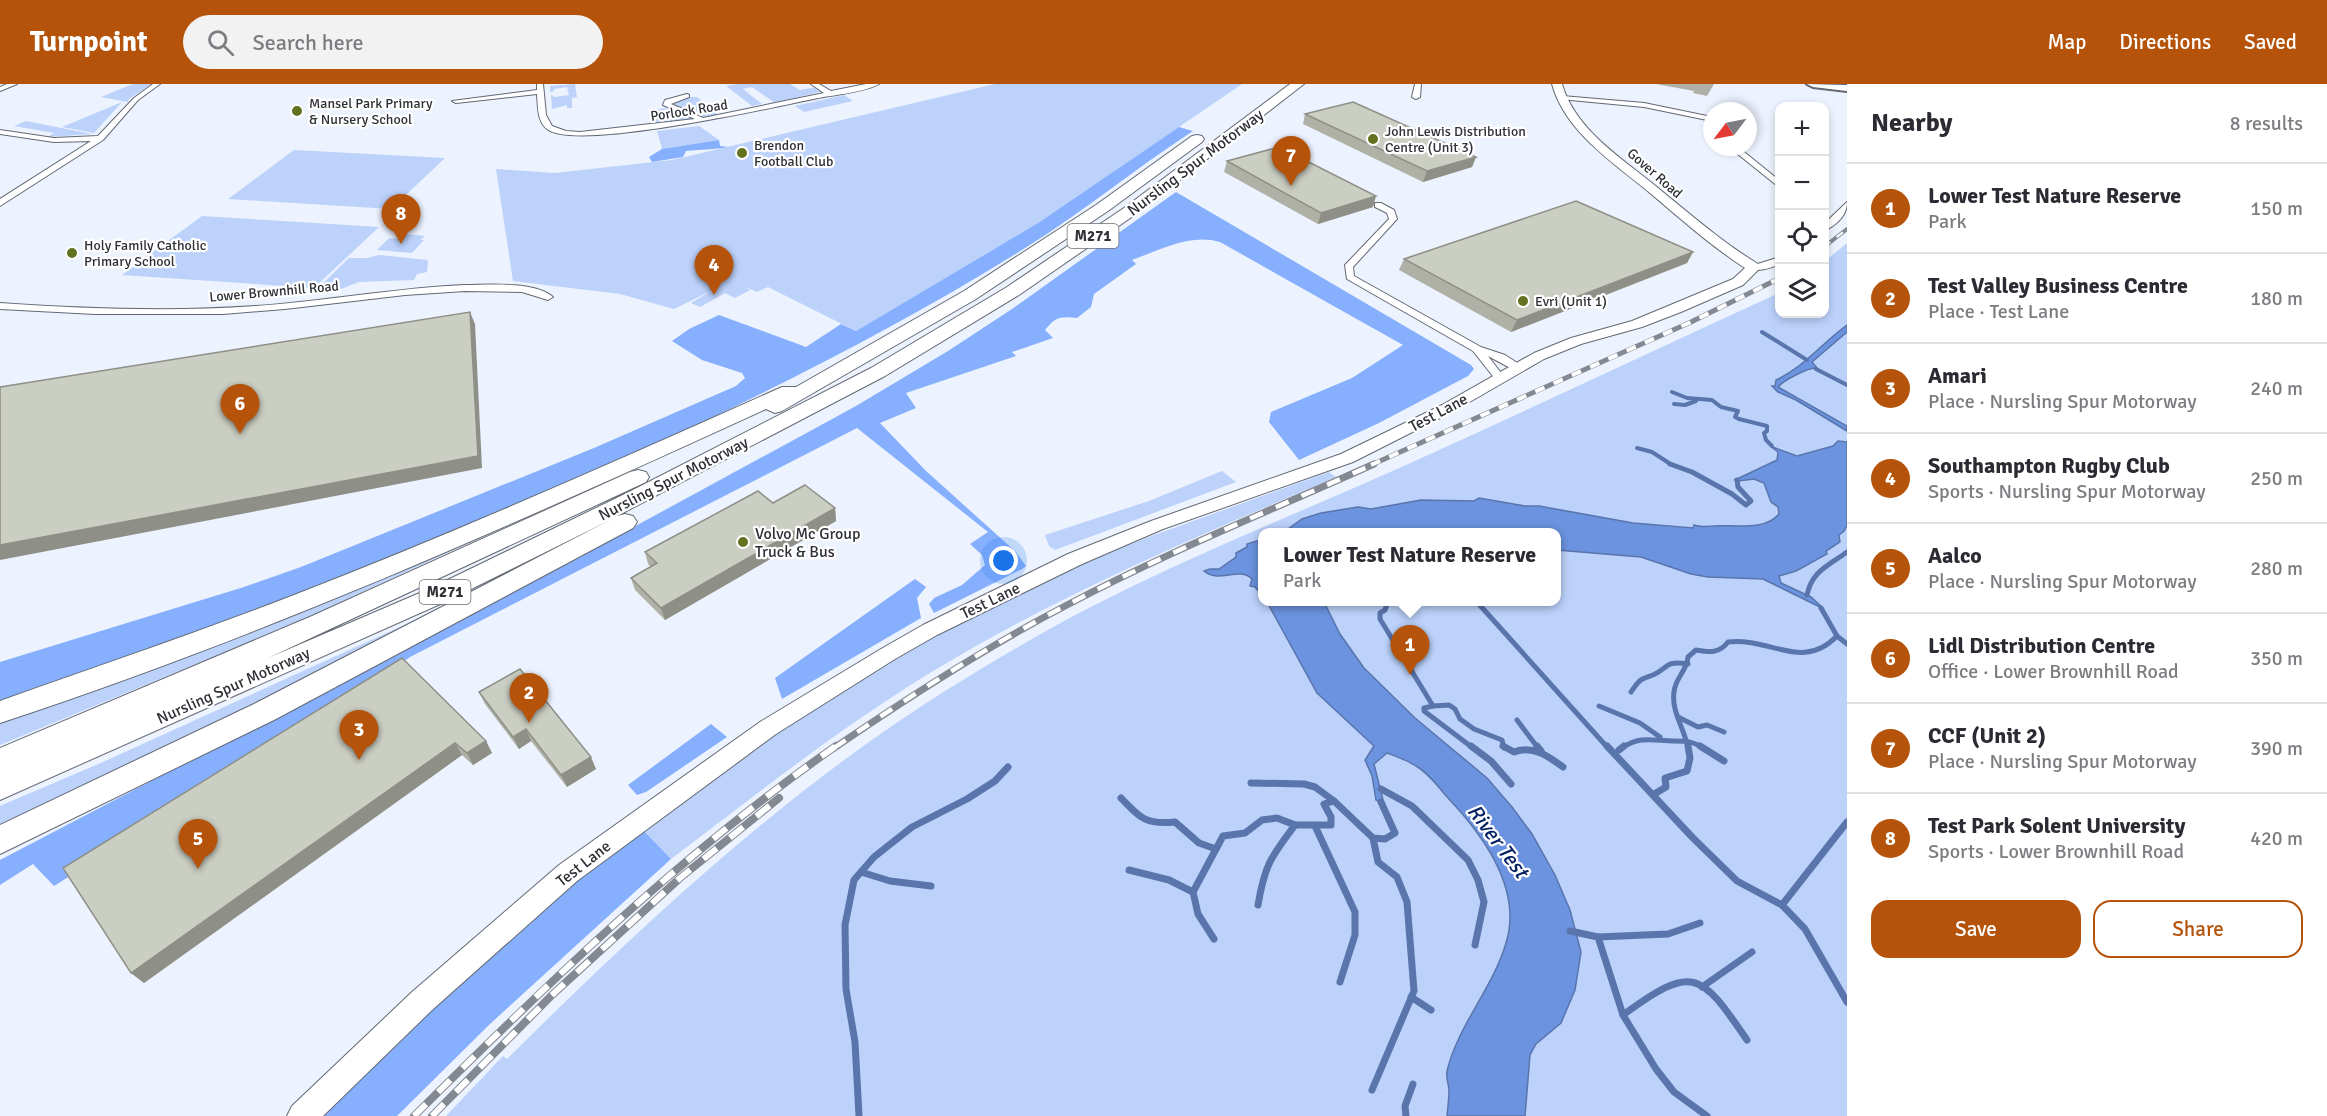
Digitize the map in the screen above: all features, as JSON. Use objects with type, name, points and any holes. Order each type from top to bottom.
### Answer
[{"type":"highway","name":"Nursling Spur Motorway","points":[[0,787],[438,595],[637,497],[869,365],[1013,291],[1130,211],[1298,84]]},
{"type":"highway","name":"Nursling Spur Motorway","points":[[0,761],[197,679],[510,538],[754,418],[869,365],[1102,208],[1229,116]]},
{"type":"highway","name":"M271","points":[[0,712],[187,646],[343,586],[869,365]]},
{"type":"highway","name":"M271","points":[[0,840],[264,712],[543,566],[784,433],[869,365]]},
{"type":"main road","points":[[1813,84],[1845,89]]},
{"type":"main road","points":[[1821,84],[1845,89]]},
{"type":"street","points":[[0,89],[14,84]]},
{"type":"street","points":[[0,203],[100,138],[136,99],[157,84]]},
{"type":"street","points":[[814,84],[831,94]]},
{"type":"street","name":"Porlock Road","points":[[540,88],[544,123],[548,128],[566,133],[608,132],[701,121],[876,84]]},
{"type":"street","points":[[1416,97],[1418,84]]},
{"type":"street","name":"Gover Road","points":[[1557,84],[1562,99],[1579,125],[1597,143],[1720,246],[1753,267]]},
{"type":"street","points":[[456,101],[540,88]]},
{"type":"street","points":[[687,96],[673,97],[668,102],[670,108],[690,114],[701,121]]},
{"type":"street","points":[[1562,99],[1644,105],[1703,117]]},
{"type":"street","points":[[0,132],[54,141],[100,138]]},
{"type":"street","points":[[1744,156],[1775,183]]},
{"type":"street","points":[[1378,205],[1391,212],[1393,219],[1348,267],[1350,277],[1477,349],[1501,357],[1518,368]]},
{"type":"street","points":[[1829,222],[1847,205]]},
{"type":"street","name":"Test Lane","points":[[302,1116],[422,1001],[568,873],[758,735],[930,630],[1075,559],[1157,525],[1347,458],[1448,408],[1560,347],[1637,324],[1677,309],[1738,282],[1753,267],[1775,262]]},
{"type":"street","name":"Lower Brownhill Road","points":[[0,306],[124,311],[255,309],[398,292],[469,287],[526,289],[548,297]]},
{"type":"street","points":[[1477,349],[1500,378]]},
{"type":"shaded area","points":[[133,84],[151,84],[128,102],[101,97]]},
{"type":"shaded area","points":[[575,84],[577,97],[572,98],[572,108],[567,108],[567,105],[552,109],[551,95],[555,97],[569,95],[567,87],[550,92],[550,86]]},
{"type":"shaded area","points":[[790,84],[800,90],[816,87],[823,91],[775,103],[752,87],[743,89],[762,104],[752,106],[726,86]]},
{"type":"shaded area","points":[[995,84],[1242,84],[1038,223],[856,331],[768,287],[757,292],[745,287],[750,290],[735,298],[725,293],[700,307],[691,303],[711,291],[674,309],[620,294],[513,281],[496,169],[555,173],[672,160]]},
{"type":"shaded area","points":[[844,95],[853,101],[804,112],[795,106]]},
{"type":"shaded area","points":[[697,97],[718,115],[702,117],[702,115],[674,105],[676,101]]},
{"type":"shaded area","points":[[122,102],[94,133],[62,127]]},
{"type":"shaded area","points":[[667,108],[666,110],[694,119],[655,124],[651,110]]},
{"type":"shaded area","points":[[26,121],[92,134],[48,137],[54,133],[14,126]]},
{"type":"shaded area","points":[[699,126],[719,140],[662,149],[657,131]]},
{"type":"shaded area","points":[[1179,127],[1193,131],[1025,248],[905,319],[739,405],[365,571],[0,707],[0,662],[244,587],[301,567],[594,448],[736,386],[745,378],[742,373],[702,360],[672,341],[689,329],[719,315],[806,347],[841,324],[856,331],[1038,223]]},
{"type":"shaded area","points":[[719,140],[720,146],[728,147],[686,151],[683,157],[652,162],[649,157],[662,149]]},
{"type":"shaded area","points":[[294,150],[445,158],[391,209],[228,199]]},
{"type":"shaded area","points":[[1176,192],[1471,365],[1474,369],[1468,376],[1379,423],[1299,460],[1269,422],[1271,412],[1352,378],[1403,345],[1220,242],[1186,241],[1164,248],[1132,260],[1136,264],[1094,294],[1091,307],[1077,318],[1062,317],[1052,322],[1045,330],[1053,338],[1012,352],[1016,356],[906,393],[916,408],[880,423],[925,470],[1016,552],[1026,566],[1022,569],[934,613],[929,604],[934,598],[962,585],[985,565],[982,555],[970,544],[988,532],[857,428],[410,657],[305,729],[54,886],[33,864],[0,885],[0,860],[551,572],[856,406],[948,351],[1012,309]]},
{"type":"shaded area","points":[[202,216],[379,227],[314,288],[122,275]]},
{"type":"shaded area","points":[[405,234],[425,236],[412,253],[377,250],[389,238],[400,239]]},
{"type":"shaded area","points":[[1847,243],[1847,1116],[446,1116],[503,1056],[507,1059],[662,911],[771,817],[827,773],[945,691],[998,659],[1052,627],[1158,574],[1258,529],[1258,606],[1561,606],[1561,528],[1261,528],[1422,458],[1775,295],[1775,318],[1829,318],[1829,258]]},
{"type":"shaded area","points":[[379,255],[428,260],[427,272],[417,274],[414,280],[359,282],[328,294],[318,288],[349,258]]},
{"type":"shaded area","points":[[1222,471],[1236,482],[1055,550],[1049,546],[1045,535],[1149,501]]},
{"type":"shaded area","points":[[1329,472],[1336,477],[1127,569],[974,647],[859,719],[671,859],[643,830],[705,778],[928,637],[1066,570],[1146,538]]},
{"type":"shaded area","points":[[532,514],[297,622],[0,745],[0,723]]},
{"type":"shaded area","points":[[915,579],[926,587],[917,598],[921,618],[782,699],[775,678]]},
{"type":"shaded area","points":[[435,611],[434,616],[0,828],[0,806],[103,762]]},
{"type":"shaded area","points":[[711,724],[727,737],[646,792],[637,795],[628,785]]},
{"type":"shaded area","points":[[643,830],[671,859],[490,1024],[397,1116],[316,1116],[440,996],[561,893]]},
{"type":"water","points":[[1847,325],[1847,332],[1812,362],[1817,368],[1797,374],[1778,387],[1847,426],[1847,431],[1796,400],[1778,392],[1772,386],[1775,386],[1776,380],[1804,362]]},
{"type":"water","points":[[1838,441],[1847,442],[1847,525],[1839,535],[1840,542],[1826,551],[1827,554],[1796,571],[1779,576],[1781,583],[1811,597],[1824,609],[1763,579],[1708,577],[1691,574],[1641,557],[1561,550],[1561,528],[1290,528],[1302,519],[1321,513],[1358,507],[1371,509],[1421,500],[1474,501],[1479,498],[1633,523],[1693,528],[1694,525],[1701,527],[1757,525],[1773,520],[1779,514],[1778,507],[1771,502],[1764,483],[1754,479],[1735,480],[1777,460],[1778,452],[1770,446],[1797,456],[1833,446]]},
{"type":"water","points":[[1258,541],[1258,590],[1250,586],[1252,579],[1247,575],[1216,576],[1204,571],[1219,569],[1236,557],[1236,553],[1247,547],[1247,544]]},
{"type":"water","name":"River Test","points":[[1269,606],[1326,606],[1340,634],[1364,668],[1415,718],[1487,778],[1512,807],[1532,834],[1555,875],[1570,910],[1581,952],[1575,990],[1561,1023],[1536,1044],[1530,1055],[1525,1116],[1447,1116],[1449,1089],[1447,1073],[1452,1054],[1493,976],[1506,943],[1510,923],[1509,903],[1496,864],[1486,846],[1461,813],[1430,777],[1409,762],[1387,753],[1374,764],[1384,804],[1376,800],[1372,776],[1365,760],[1374,746],[1317,693]]},
{"type":"building","points":[[1353,102],[1476,157],[1427,171],[1305,114]]},
{"type":"building","points":[[1279,147],[1376,196],[1321,213],[1227,161]]},
{"type":"building","name":"Evri (Unit 1)","points":[[1576,201],[1693,252],[1517,320],[1404,259]]},
{"type":"building","points":[[470,312],[478,456],[0,545],[0,387]]},
{"type":"building","name":"Volvo Mc Group Truck & Bus","points":[[805,485],[835,508],[661,608],[631,578],[657,563],[645,552],[758,491],[773,503]]},
{"type":"building","points":[[402,658],[486,741],[467,753],[455,743],[131,973],[63,868]]},
{"type":"building","points":[[520,669],[591,757],[561,775],[526,729],[513,737],[479,692]]},
{"type":"waterway","points":[[1762,332],[1807,360]]},
{"type":"waterway","points":[[1816,369],[1847,385]]},
{"type":"waterway","points":[[1672,392],[1687,398],[1712,400],[1721,407],[1738,411],[1735,417],[1739,419],[1767,426],[1767,431],[1764,433],[1766,440],[1772,446]]},
{"type":"waterway","points":[[1674,404],[1685,405],[1696,401]]},
{"type":"waterway","points":[[1637,448],[1652,452],[1671,464]]},
{"type":"waterway","points":[[1671,464],[1692,472],[1732,494],[1746,505],[1751,501],[1738,487],[1737,480]]},
{"type":"waterway","points":[[1807,595],[1817,575],[1827,565],[1847,552]]},
{"type":"waterway","points":[[1386,606],[1380,613],[1380,619],[1433,706]]},
{"type":"waterway","points":[[1481,606],[1608,748]]},
{"type":"waterway","points":[[1821,608],[1837,636]]},
{"type":"waterway","points":[[1686,664],[1688,657],[1696,650],[1714,651],[1721,649],[1728,642],[1744,642],[1798,652],[1811,651],[1824,646],[1837,636]]},
{"type":"waterway","points":[[1837,636],[1847,644]]},
{"type":"waterway","points":[[1631,692],[1640,680],[1668,665],[1686,664]]},
{"type":"waterway","points":[[1686,664],[1676,683],[1674,692],[1676,713],[1686,741]]},
{"type":"waterway","points":[[1433,706],[1449,705],[1455,709],[1460,719],[1474,729],[1502,740],[1504,746]]},
{"type":"waterway","points":[[1433,706],[1424,708],[1424,711],[1473,748]]},
{"type":"waterway","points":[[1599,706],[1640,723],[1660,737]]},
{"type":"waterway","points":[[1678,717],[1698,727],[1707,725],[1724,732]]},
{"type":"waterway","points":[[1517,720],[1538,748]]},
{"type":"waterway","points":[[1622,748],[1635,741],[1686,741]]},
{"type":"waterway","points":[[1686,741],[1703,748]]},
{"type":"waterway","points":[[1686,741],[1688,748]]},
{"type":"waterway","points":[[1471,746],[1491,761],[1511,784]]},
{"type":"waterway","points":[[1504,746],[1514,752],[1528,750],[1540,753],[1563,767]]},
{"type":"waterway","points":[[1537,746],[1541,751]]},
{"type":"waterway","points":[[1607,746],[1693,838],[1737,881],[1782,905]]},
{"type":"waterway","points":[[1619,750],[1624,746]]},
{"type":"waterway","points":[[1656,793],[1666,787],[1665,778],[1687,771],[1690,758],[1688,746]]},
{"type":"waterway","points":[[1700,746],[1724,761]]},
{"type":"waterway","points":[[859,1116],[855,1042],[846,989],[845,925],[854,880],[874,857],[912,827],[967,799],[995,781],[1008,767]]},
{"type":"waterway","points":[[1251,783],[1304,784],[1315,787],[1334,801]]},
{"type":"waterway","points":[[1381,789],[1412,806],[1468,860],[1478,880],[1484,902],[1475,945]]},
{"type":"waterway","points":[[1121,798],[1144,819],[1165,823],[1175,822],[1199,843],[1216,849]]},
{"type":"waterway","points":[[1295,825],[1331,825],[1331,817],[1324,804],[1334,801]]},
{"type":"waterway","points":[[1334,801],[1373,838]]},
{"type":"waterway","points":[[1373,838],[1385,839],[1395,833],[1381,802]]},
{"type":"waterway","points":[[1193,892],[1223,836],[1245,833],[1262,820],[1277,818],[1295,825]]},
{"type":"waterway","points":[[1782,905],[1847,822]]},
{"type":"waterway","points":[[1258,905],[1266,870],[1295,825]]},
{"type":"waterway","points":[[1315,826],[1355,912],[1355,935],[1340,982]]},
{"type":"waterway","points":[[1373,838],[1378,862],[1397,877],[1407,902],[1414,991],[1411,997]]},
{"type":"waterway","points":[[1129,870],[1169,880],[1193,892]]},
{"type":"waterway","points":[[861,872],[890,881],[931,886]]},
{"type":"waterway","points":[[1193,892],[1198,914],[1214,939]]},
{"type":"waterway","points":[[1782,905],[1805,929],[1847,1002]]},
{"type":"waterway","points":[[1598,937],[1668,934],[1700,923]]},
{"type":"waterway","points":[[1570,931],[1598,937]]},
{"type":"waterway","points":[[1598,937],[1623,1015]]},
{"type":"waterway","points":[[1703,986],[1752,952]]},
{"type":"waterway","points":[[1623,1015],[1665,988],[1681,982],[1694,982],[1703,986]]},
{"type":"waterway","points":[[1703,986],[1718,1000],[1747,1040]]},
{"type":"waterway","points":[[1372,1090],[1411,997]]},
{"type":"waterway","points":[[1411,997],[1431,1010]]},
{"type":"waterway","points":[[1623,1015],[1656,1069],[1674,1092],[1707,1116]]},
{"type":"waterway","points":[[1406,1116],[1405,1106],[1413,1084]]},
{"type":"railway","points":[[1829,243],[1847,229]]},
{"type":"railway","points":[[1371,465],[1691,322],[1775,280]]},
{"type":"railway","points":[[834,748],[949,673],[1067,605],[1181,549],[1374,464]]},
{"type":"railway","points":[[414,1116],[565,969],[670,875],[779,787],[836,746]]},
{"type":"railway","points":[[432,1116],[552,995],[680,878],[779,798]]},
{"type":"place","name":"Mansel Park Primary & Nursery School","points":[[297,111]]},
{"type":"place","name":"John Lewis Distribution Centre (Unit 3)","points":[[1373,139]]},
{"type":"place","name":"Brendon Football Club","points":[[742,153]]},
{"type":"place","name":"CCF (Unit 2)","points":[[1291,186]]},
{"type":"place","name":"Test Park Solent University","points":[[401,244]]},
{"type":"place","name":"Holy Family Catholic Primary School","points":[[72,253]]},
{"type":"place","name":"Southampton Rugby Club","points":[[714,295]]},
{"type":"place","name":"Evri (Unit 1)","points":[[1523,301]]},
{"type":"place","name":"Lidl Distribution Centre","points":[[240,434]]},
{"type":"place","name":"Volvo Mc Group Truck & Bus","points":[[743,542]]},
{"type":"place","name":"Lower Test Nature Reserve","points":[[1410,675]]},
{"type":"place","name":"Test Valley Business Centre","points":[[529,723]]},
{"type":"place","name":"Amari","points":[[359,760]]},
{"type":"place","name":"Aalco","points":[[198,869]]}]
